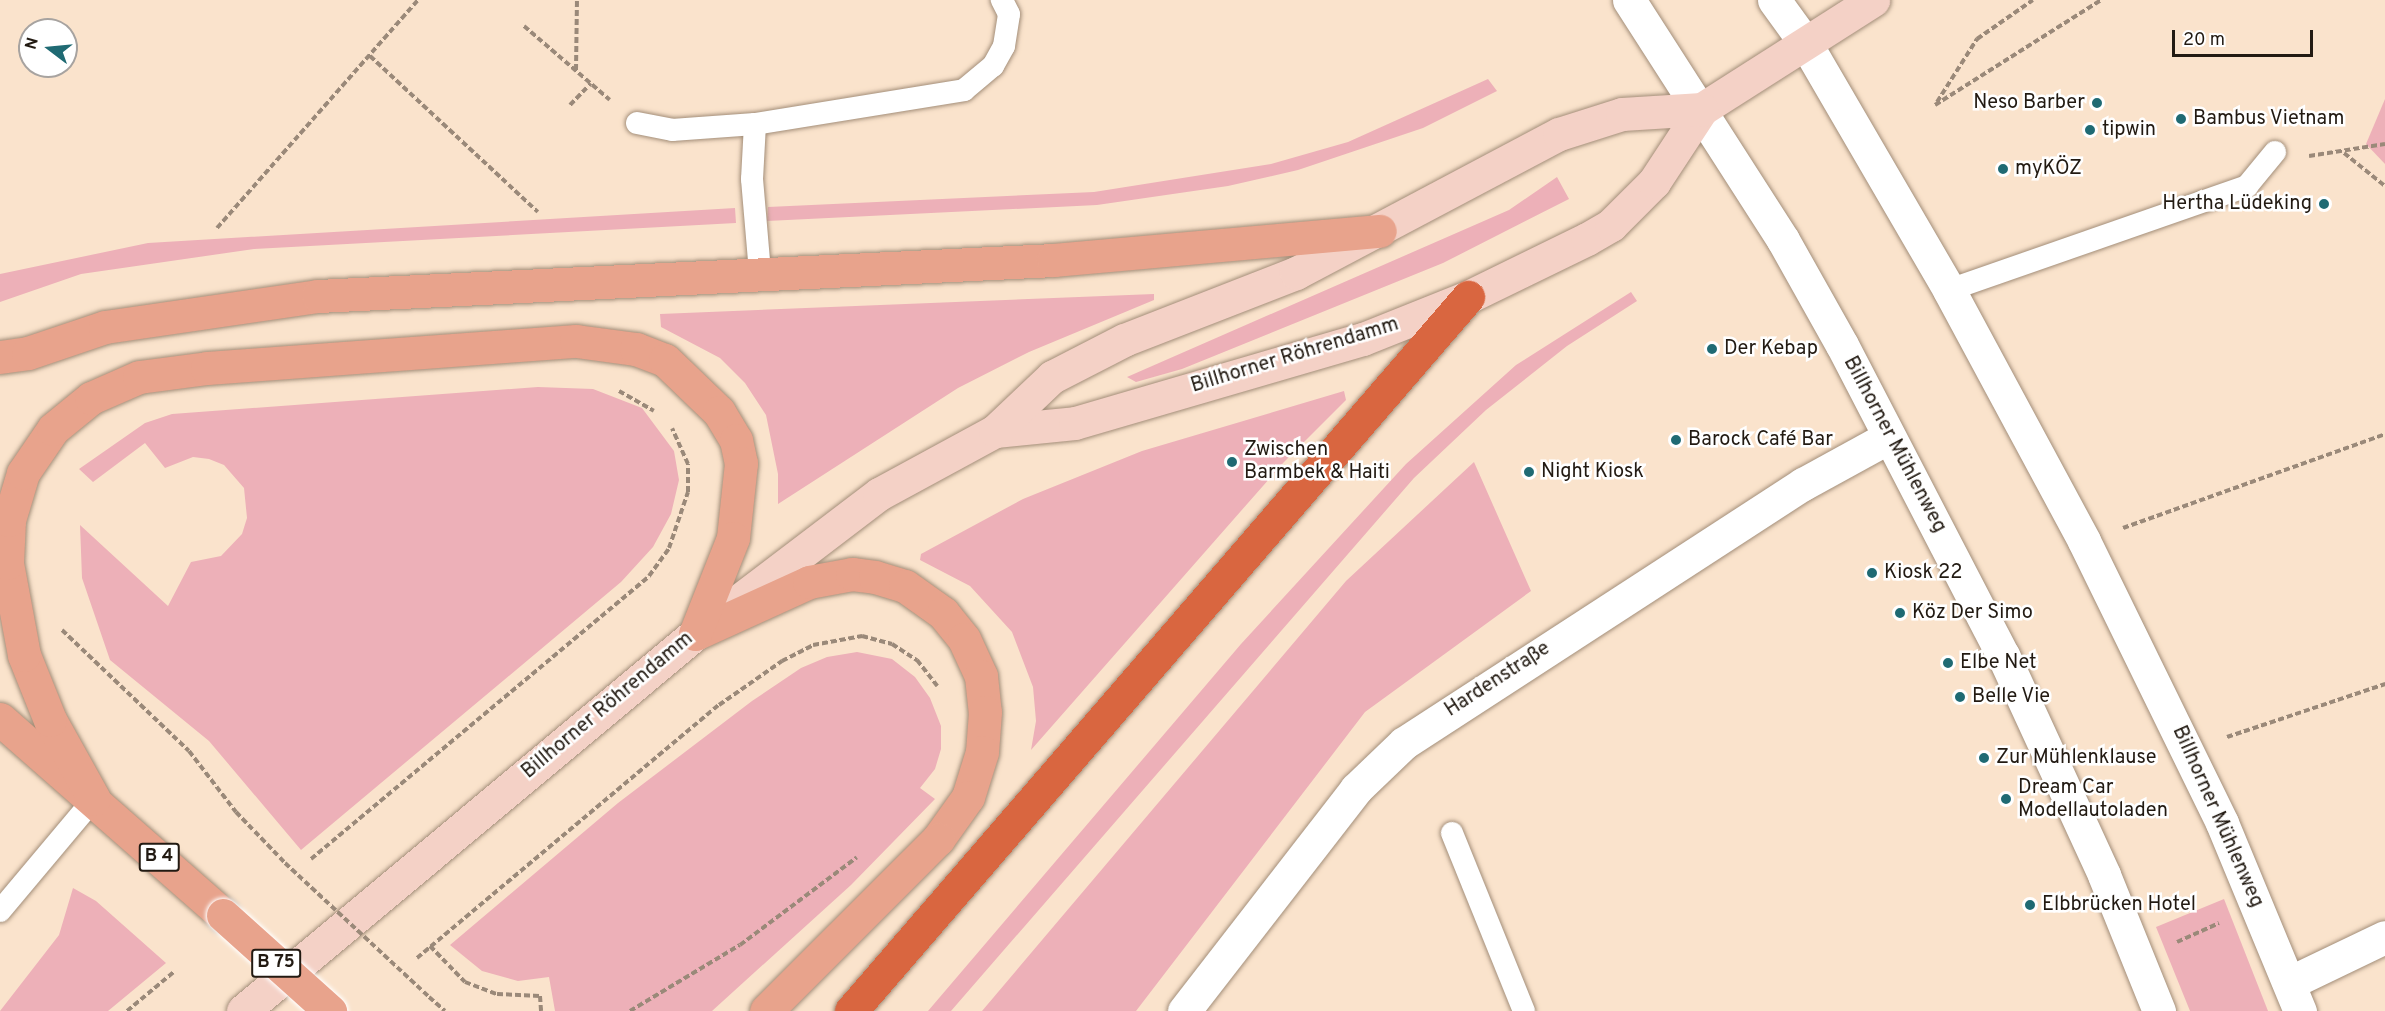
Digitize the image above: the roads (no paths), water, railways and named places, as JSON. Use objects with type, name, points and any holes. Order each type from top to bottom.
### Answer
[{"type":"highway","points":[[850,1011],[1468,297]]},
{"type":"main road","points":[[0,380],[14,355],[105,327],[318,296],[1169,253],[1380,231]]},
{"type":"main road","points":[[94,799],[50,720],[24,655],[7,563],[9,520],[22,474],[53,429],[91,398],[139,377],[207,368],[576,341],[636,349],[665,360],[718,412],[736,440],[741,463],[733,538],[695,634]]},
{"type":"main road","points":[[695,634],[809,582],[852,574],[875,577],[905,586],[943,613],[964,639],[981,676],[985,712],[982,752],[968,797],[938,839],[766,1011]]},
{"type":"main road","name":"B 4","points":[[0,719],[94,799],[223,915]]},
{"type":"main road","name":"B 75","points":[[223,915],[330,1011]]},
{"type":"street","name":"Billhorner Mühlenweg","points":[[1629,0],[1702,109],[1792,255],[1889,437],[2003,655],[2159,1011]]},
{"type":"street","name":"Billhorner Mühlenweg","points":[[1774,0],[1806,44],[1949,290],[2084,541],[2188,751],[2258,907],[2295,997]]},
{"type":"street","name":"Billhorner Röhrendamm","points":[[995,431],[1076,423],[1363,339],[1468,297],[1611,225],[1654,182],[1702,109],[1873,0]]},
{"type":"street","name":"Billhorner Röhrendamm","points":[[243,1011],[695,634],[879,494],[995,431],[1052,377],[1124,340],[1296,273],[1380,231],[1559,134],[1622,114],[1702,109]]},
{"type":"street","name":"Hardenstraße","points":[[1184,1011],[1356,789],[1404,743],[1803,483],[1889,437]]},
{"type":"street","points":[[2295,997],[2385,937]]},
{"type":"lane","points":[[637,123],[672,130],[754,124],[964,90],[993,66],[1004,46],[1009,14],[1002,0]]},
{"type":"lane","points":[[754,124],[752,179],[759,272]]},
{"type":"lane","points":[[1949,290],[2247,186],[2275,152]]},
{"type":"lane","points":[[0,911],[94,799]]},
{"type":"lane","points":[[1452,833],[1524,1011]]},
{"type":"place","name":"Neso Barber","points":[[2097,103]]},
{"type":"place","name":"Bambus Vietnam","points":[[2181,119]]},
{"type":"place","name":"tipwin","points":[[2090,130]]},
{"type":"place","name":"myKÖZ","points":[[2003,169]]},
{"type":"place","name":"Hertha Lüdeking","points":[[2324,204]]},
{"type":"place","name":"Der Kebap","points":[[1712,349]]},
{"type":"place","name":"Barock Café Bar","points":[[1676,440]]},
{"type":"place","name":"Zwischen Barmbek & Haiti","points":[[1232,462]]},
{"type":"place","name":"Night Kiosk","points":[[1529,472]]},
{"type":"place","name":"Kiosk 22","points":[[1872,573]]},
{"type":"place","name":"Köz Der Simo","points":[[1900,613]]},
{"type":"place","name":"Elbe Net","points":[[1948,663]]},
{"type":"place","name":"Belle Vie","points":[[1960,697]]},
{"type":"place","name":"Zur Mühlenklause","points":[[1984,758]]},
{"type":"place","name":"Dream Car Modellautoladen","points":[[2006,799]]},
{"type":"place","name":"Elbbrücken Hotel","points":[[2030,905]]}]
